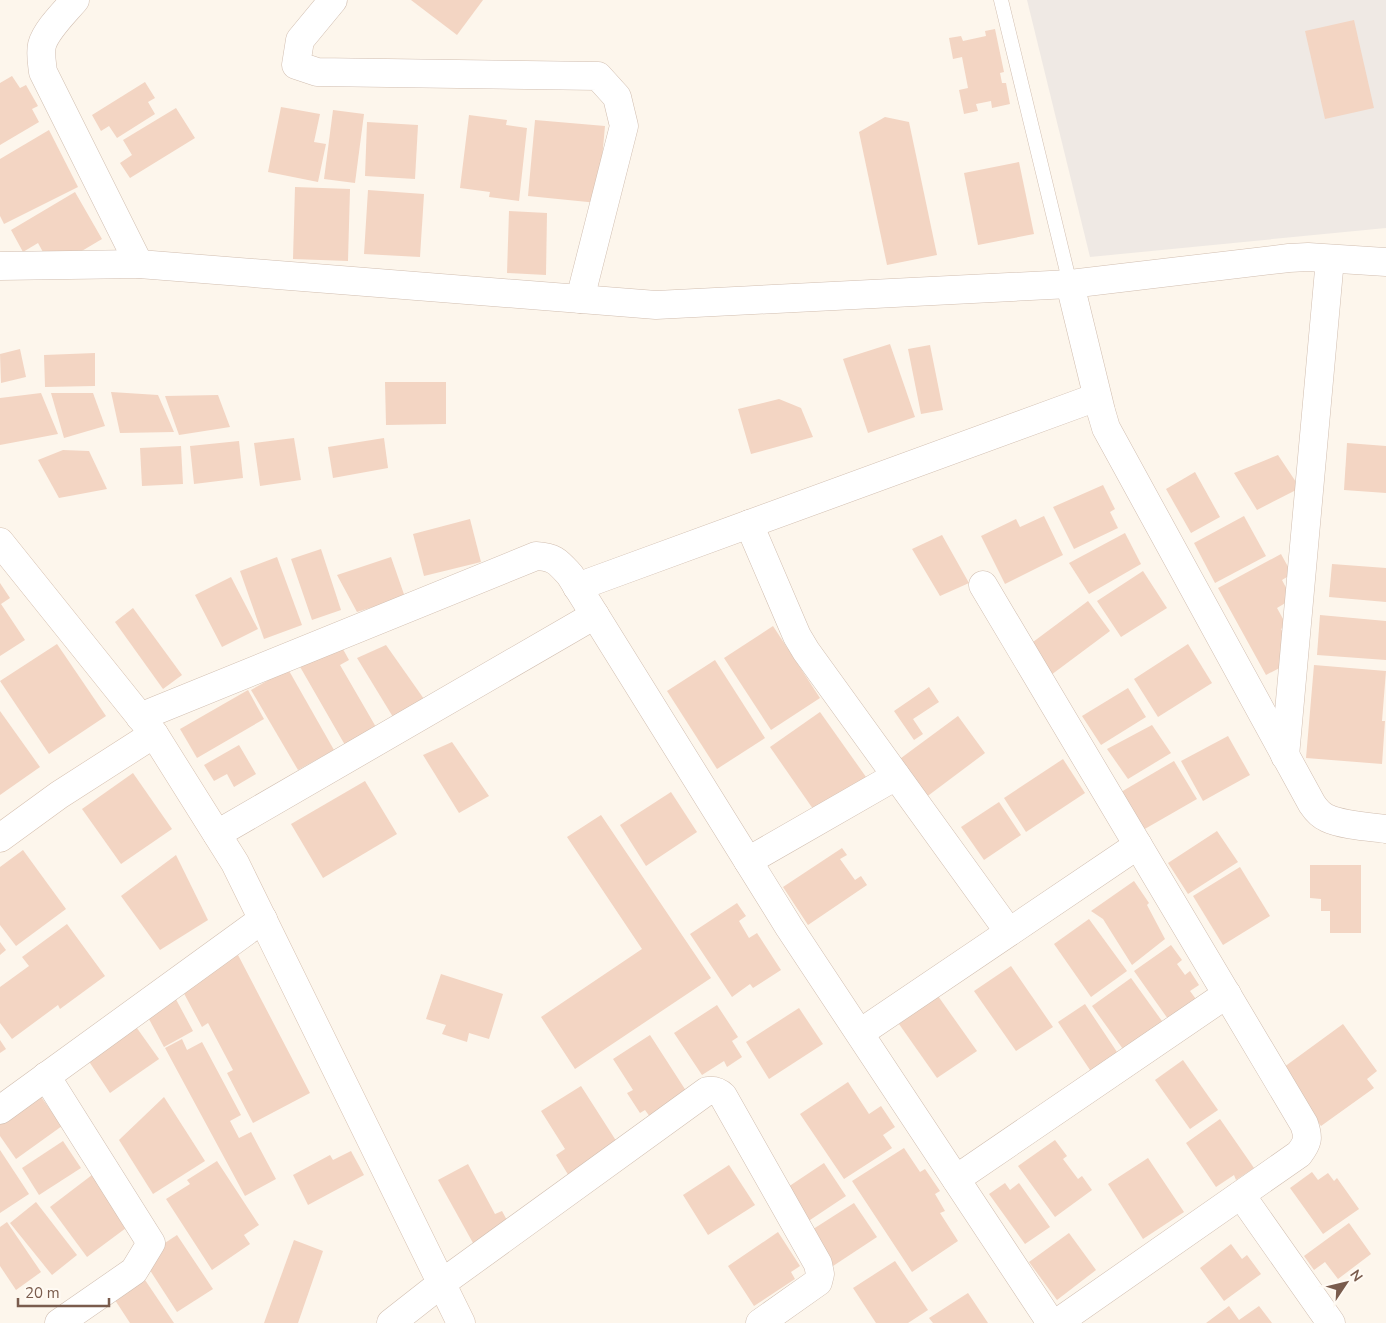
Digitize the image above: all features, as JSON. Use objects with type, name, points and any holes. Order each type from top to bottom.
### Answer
[{"type":"street","points":[[74,0],[50,30],[43,43],[41,58],[44,72],[139,264]]},
{"type":"street","points":[[333,0],[300,40],[296,65],[317,72],[598,76],[617,97],[624,126],[580,299]]},
{"type":"street","points":[[0,266],[139,264],[673,305],[1070,284],[1289,258],[1308,257],[1386,262]]},
{"type":"street","points":[[1285,756],[1330,258]]},
{"type":"street","points":[[1070,284],[1106,428],[1312,804],[1319,813],[1337,822],[1386,829]]},
{"type":"street","points":[[577,587],[1097,397]]},
{"type":"street","points":[[749,524],[802,643],[1009,932]]},
{"type":"street","points":[[0,542],[147,725],[235,863],[461,1323]]},
{"type":"street","points":[[0,838],[59,795],[147,725],[536,556],[549,557],[560,564],[570,575],[789,927],[1051,1323]]},
{"type":"street","points":[[983,585],[1304,1124],[1308,1136],[1306,1146],[1300,1154],[1057,1323]]},
{"type":"street","points":[[217,834],[595,614]]},
{"type":"street","points":[[748,861],[896,776]]},
{"type":"street","points":[[860,1033],[1138,845]]},
{"type":"street","points":[[0,1110],[263,919]]},
{"type":"street","points":[[956,1178],[1227,994]]},
{"type":"street","points":[[46,1076],[151,1243],[134,1271],[59,1323]]},
{"type":"street","points":[[391,1323],[442,1283],[699,1097],[713,1090],[718,1091],[723,1096],[818,1264],[820,1274],[818,1282],[760,1323]]},
{"type":"street","points":[[1241,1195],[1331,1323]]},
{"type":"lane","points":[[1002,0],[1070,284]]},
{"type":"shaded area","points":[[1027,0],[1386,0],[1386,228],[1090,257]]},
{"type":"building","points":[[411,0],[483,0],[457,35]]},
{"type":"building","points":[[1354,20],[1374,108],[1325,119],[1305,31]]},
{"type":"building","points":[[995,29],[1004,72],[1000,73],[1002,83],[1006,83],[1010,104],[992,108],[991,101],[976,104],[978,111],[964,114],[959,90],[968,88],[962,57],[953,59],[949,38],[961,36],[963,41],[986,36],[985,31]]},
{"type":"building","points":[[12,76],[20,88],[26,85],[38,106],[32,109],[39,122],[0,145],[0,83]]},
{"type":"building","points":[[145,82],[155,98],[148,102],[155,114],[117,138],[109,126],[101,131],[92,115]]},
{"type":"building","points":[[281,107],[320,114],[314,142],[326,144],[318,182],[268,172]]},
{"type":"building","points":[[176,108],[195,138],[130,178],[120,163],[132,155],[123,140]]},
{"type":"building","points":[[333,110],[364,114],[355,183],[324,179]]},
{"type":"building","points":[[469,115],[507,120],[506,125],[527,128],[519,201],[489,197],[490,192],[460,188]]},
{"type":"building","points":[[885,117],[909,122],[937,255],[887,265],[859,132]]},
{"type":"building","points":[[535,120],[605,126],[598,203],[528,196]]},
{"type":"building","points":[[367,122],[418,125],[415,179],[365,176]]},
{"type":"building","points":[[49,130],[78,187],[4,224],[0,216],[0,159]]},
{"type":"building","points":[[1019,162],[1034,234],[978,245],[964,173]]},
{"type":"building","points":[[295,187],[350,189],[348,261],[293,259]]},
{"type":"building","points":[[368,190],[424,194],[420,257],[364,254]]},
{"type":"building","points":[[75,192],[102,239],[70,258],[49,263],[38,243],[23,252],[11,230]]},
{"type":"building","points":[[509,211],[547,213],[546,275],[507,273]]},
{"type":"building","points":[[890,344],[915,417],[868,433],[843,359]]},
{"type":"building","points":[[930,345],[943,410],[921,414],[908,349]]},
{"type":"building","points":[[20,349],[26,377],[1,383],[0,354]]},
{"type":"building","points":[[95,353],[95,386],[45,387],[44,355]]},
{"type":"building","points":[[385,382],[446,382],[446,424],[386,425]]},
{"type":"building","points":[[111,392],[158,395],[174,432],[120,433]]},
{"type":"building","points":[[41,393],[58,434],[0,445],[0,398]]},
{"type":"building","points":[[51,393],[93,393],[105,426],[64,438]]},
{"type":"building","points":[[218,395],[230,427],[179,435],[165,396]]},
{"type":"building","points":[[779,399],[801,408],[813,437],[751,454],[738,409]]},
{"type":"building","points":[[294,438],[301,480],[260,486],[254,443]]},
{"type":"building","points":[[384,438],[388,468],[333,478],[328,447]]},
{"type":"building","points":[[239,441],[243,478],[194,484],[190,446]]},
{"type":"building","points":[[1347,443],[1386,446],[1386,493],[1344,490]]},
{"type":"building","points":[[181,446],[183,484],[142,486],[140,448]]},
{"type":"building","points":[[63,450],[89,451],[107,489],[59,498],[38,460]]},
{"type":"building","points":[[1278,455],[1300,488],[1257,510],[1234,473]]},
{"type":"building","points":[[1195,472],[1220,517],[1191,533],[1166,489]]},
{"type":"building","points":[[1103,485],[1115,509],[1110,512],[1118,528],[1074,549],[1053,507]]},
{"type":"building","points":[[1044,516],[1063,555],[1005,584],[981,536],[1016,519],[1020,527]]},
{"type":"building","points":[[1244,516],[1266,556],[1215,583],[1194,543]]},
{"type":"building","points":[[470,519],[481,562],[424,576],[413,534]]},
{"type":"building","points":[[1125,533],[1141,564],[1089,594],[1069,563]]},
{"type":"building","points":[[942,535],[969,583],[940,596],[912,549]]},
{"type":"building","points":[[321,549],[341,610],[312,620],[291,559]]},
{"type":"building","points":[[1281,554],[1292,574],[1282,580],[1292,599],[1277,608],[1287,626],[1281,629],[1289,643],[1281,647],[1289,663],[1266,675],[1218,588]]},
{"type":"building","points":[[277,557],[302,625],[264,639],[240,571]]},
{"type":"building","points":[[391,557],[407,603],[377,614],[373,607],[357,612],[337,575]]},
{"type":"building","points":[[1332,564],[1386,568],[1386,602],[1329,597]]},
{"type":"building","points":[[1143,571],[1167,608],[1121,637],[1097,601]]},
{"type":"building","points":[[231,577],[258,629],[222,647],[195,595]]},
{"type":"building","points":[[0,583],[10,598],[1,604],[25,640],[0,656]]},
{"type":"building","points":[[1088,601],[1110,631],[1051,675],[1029,645]]},
{"type":"building","points":[[133,608],[182,675],[163,689],[115,622]]},
{"type":"building","points":[[1320,615],[1386,621],[1386,660],[1317,655]]},
{"type":"building","points":[[773,626],[820,698],[771,730],[724,658]]},
{"type":"building","points":[[339,642],[349,660],[340,665],[380,734],[349,752],[299,665]]},
{"type":"building","points":[[57,644],[106,716],[49,754],[0,681]]},
{"type":"building","points":[[1188,644],[1212,683],[1158,717],[1134,679]]},
{"type":"building","points":[[386,645],[424,699],[393,717],[357,658]]},
{"type":"building","points":[[715,660],[765,738],[717,769],[667,691]]},
{"type":"building","points":[[1314,665],[1386,671],[1382,721],[1385,721],[1382,764],[1306,758]]},
{"type":"building","points":[[288,669],[334,750],[298,770],[251,690]]},
{"type":"building","points":[[929,687],[939,702],[913,719],[923,734],[914,740],[894,711]]},
{"type":"building","points":[[1128,688],[1146,717],[1101,745],[1082,716]]},
{"type":"building","points":[[248,690],[264,719],[197,758],[180,729]]},
{"type":"building","points":[[0,711],[40,767],[0,795]]},
{"type":"building","points":[[820,712],[871,784],[820,819],[770,747]]},
{"type":"building","points":[[958,716],[985,753],[921,801],[893,764]]},
{"type":"building","points":[[1152,725],[1171,753],[1128,779],[1107,749]]},
{"type":"building","points":[[1228,736],[1250,775],[1203,801],[1181,761]]},
{"type":"building","points":[[452,742],[489,796],[459,813],[423,755]]},
{"type":"building","points":[[239,745],[256,774],[234,787],[227,774],[214,781],[204,765]]},
{"type":"building","points":[[1063,759],[1085,793],[1026,832],[1004,798]]},
{"type":"building","points":[[1174,761],[1197,799],[1143,830],[1121,792]]},
{"type":"building","points":[[133,773],[172,829],[121,864],[82,809]]},
{"type":"building","points":[[365,781],[397,834],[323,878],[291,824]]},
{"type":"building","points":[[671,792],[697,832],[646,866],[620,825]]},
{"type":"building","points":[[999,802],[1021,835],[984,860],[961,827]]},
{"type":"building","points":[[601,815],[711,978],[575,1069],[541,1017],[642,949],[567,837]]},
{"type":"building","points":[[1217,831],[1238,862],[1188,894],[1168,863]]},
{"type":"building","points":[[842,848],[847,855],[840,859],[855,880],[861,876],[867,885],[808,925],[783,887]]},
{"type":"building","points":[[23,850],[66,909],[16,946],[0,925],[0,867]]},
{"type":"building","points":[[176,855],[208,920],[160,950],[121,896]]},
{"type":"building","points":[[1310,865],[1361,865],[1361,933],[1330,933],[1330,911],[1321,911],[1321,899],[1310,898]]},
{"type":"building","points":[[1240,867],[1270,916],[1223,945],[1193,896]]},
{"type":"building","points":[[1134,881],[1149,903],[1147,905],[1165,939],[1132,965],[1103,919],[1091,911]]},
{"type":"building","points":[[737,903],[746,916],[739,921],[749,938],[757,933],[781,970],[753,988],[750,984],[732,997],[690,934]]},
{"type":"building","points":[[1089,919],[1127,971],[1091,997],[1054,944]]},
{"type":"building","points":[[67,924],[105,976],[60,1009],[58,1005],[12,1039],[0,1023],[0,987],[29,966],[22,957]]},
{"type":"building","points":[[0,942],[6,950],[0,955]]},
{"type":"building","points":[[1171,945],[1182,960],[1177,964],[1185,975],[1190,971],[1199,985],[1190,991],[1201,1006],[1173,1026],[1134,971]]},
{"type":"building","points":[[238,955],[310,1093],[253,1123],[227,1073],[233,1070],[208,1023],[202,1027],[180,986]]},
{"type":"building","points":[[1011,966],[1053,1027],[1016,1051],[974,991]]},
{"type":"building","points":[[441,974],[503,994],[489,1039],[469,1033],[467,1042],[442,1034],[446,1025],[426,1019]]},
{"type":"building","points":[[1131,978],[1167,1028],[1128,1056],[1092,1006]]},
{"type":"building","points":[[172,992],[193,1031],[164,1047],[143,1008]]},
{"type":"building","points":[[938,996],[977,1051],[937,1078],[899,1024]]},
{"type":"building","points":[[1085,1004],[1121,1058],[1094,1076],[1058,1022]]},
{"type":"building","points":[[717,1005],[738,1037],[732,1041],[742,1057],[727,1067],[724,1061],[702,1075],[674,1033]]},
{"type":"building","points":[[799,1008],[823,1044],[769,1079],[746,1042]]},
{"type":"building","points":[[134,1024],[159,1059],[110,1093],[86,1057]]},
{"type":"building","points":[[1343,1024],[1377,1071],[1367,1079],[1374,1088],[1321,1126],[1280,1070]]},
{"type":"building","points":[[650,1035],[690,1097],[653,1121],[645,1110],[640,1113],[627,1093],[633,1090],[613,1059]]},
{"type":"building","points":[[182,1039],[187,1050],[202,1042],[241,1115],[230,1121],[239,1138],[251,1132],[276,1179],[245,1196],[165,1048]]},
{"type":"building","points":[[0,1040],[6,1049],[0,1053]]},
{"type":"building","points":[[1183,1060],[1218,1110],[1190,1129],[1155,1080]]},
{"type":"building","points":[[848,1082],[869,1114],[881,1106],[895,1127],[883,1135],[892,1148],[844,1179],[800,1114]]},
{"type":"building","points":[[581,1086],[622,1150],[572,1181],[556,1155],[565,1149],[541,1111]]},
{"type":"building","points":[[39,1094],[62,1126],[16,1159],[0,1136],[0,1122]]},
{"type":"building","points":[[164,1097],[205,1161],[153,1194],[119,1140]]},
{"type":"building","points":[[1220,1119],[1254,1168],[1236,1180],[1234,1175],[1216,1187],[1186,1143]]},
{"type":"building","points":[[1055,1140],[1067,1156],[1063,1159],[1078,1179],[1082,1176],[1092,1190],[1055,1217],[1018,1166]]},
{"type":"building","points":[[63,1141],[81,1168],[39,1195],[22,1168]]},
{"type":"building","points":[[904,1148],[920,1172],[925,1169],[940,1191],[935,1194],[945,1211],[940,1213],[958,1241],[912,1272],[852,1181]]},
{"type":"building","points":[[0,1150],[29,1194],[0,1213]]},
{"type":"building","points":[[351,1151],[364,1175],[308,1205],[293,1175],[330,1155],[333,1160]]},
{"type":"building","points":[[1148,1158],[1184,1212],[1143,1239],[1108,1184]]},
{"type":"building","points":[[217,1161],[259,1225],[244,1235],[250,1244],[212,1270],[166,1199],[190,1184],[187,1180]]},
{"type":"building","points":[[824,1163],[846,1196],[798,1228],[776,1195]]},
{"type":"building","points":[[468,1164],[495,1214],[502,1211],[514,1233],[478,1252],[438,1180]]},
{"type":"building","points":[[729,1165],[755,1205],[708,1235],[683,1195]]},
{"type":"building","points":[[1312,1172],[1318,1180],[1328,1173],[1334,1181],[1337,1178],[1359,1209],[1323,1234],[1290,1188]]},
{"type":"building","points":[[92,1175],[130,1225],[87,1257],[50,1207]]},
{"type":"building","points":[[1005,1183],[1010,1190],[1019,1183],[1050,1227],[1025,1244],[989,1194]]},
{"type":"building","points":[[36,1202],[77,1255],[52,1275],[10,1223]]},
{"type":"building","points":[[854,1203],[877,1237],[830,1268],[807,1233]]},
{"type":"building","points":[[7,1222],[41,1272],[16,1290],[0,1266],[0,1227]]},
{"type":"building","points":[[1349,1223],[1371,1254],[1338,1279],[1325,1262],[1314,1270],[1304,1256]]},
{"type":"building","points":[[778,1232],[800,1266],[791,1272],[795,1279],[754,1306],[728,1266]]},
{"type":"building","points":[[1069,1233],[1096,1270],[1057,1300],[1029,1262]]},
{"type":"building","points":[[177,1235],[213,1289],[177,1312],[142,1258]]},
{"type":"building","points":[[294,1240],[323,1251],[298,1323],[264,1323]]},
{"type":"building","points":[[1231,1244],[1242,1259],[1247,1255],[1261,1274],[1224,1301],[1200,1268]]},
{"type":"building","points":[[895,1261],[928,1310],[908,1323],[876,1323],[853,1288]]},
{"type":"building","points":[[143,1277],[174,1323],[130,1323],[113,1297]]},
{"type":"building","points":[[968,1293],[988,1323],[933,1323],[929,1318]]},
{"type":"building","points":[[1229,1306],[1239,1320],[1259,1306],[1272,1323],[1206,1323]]}]
